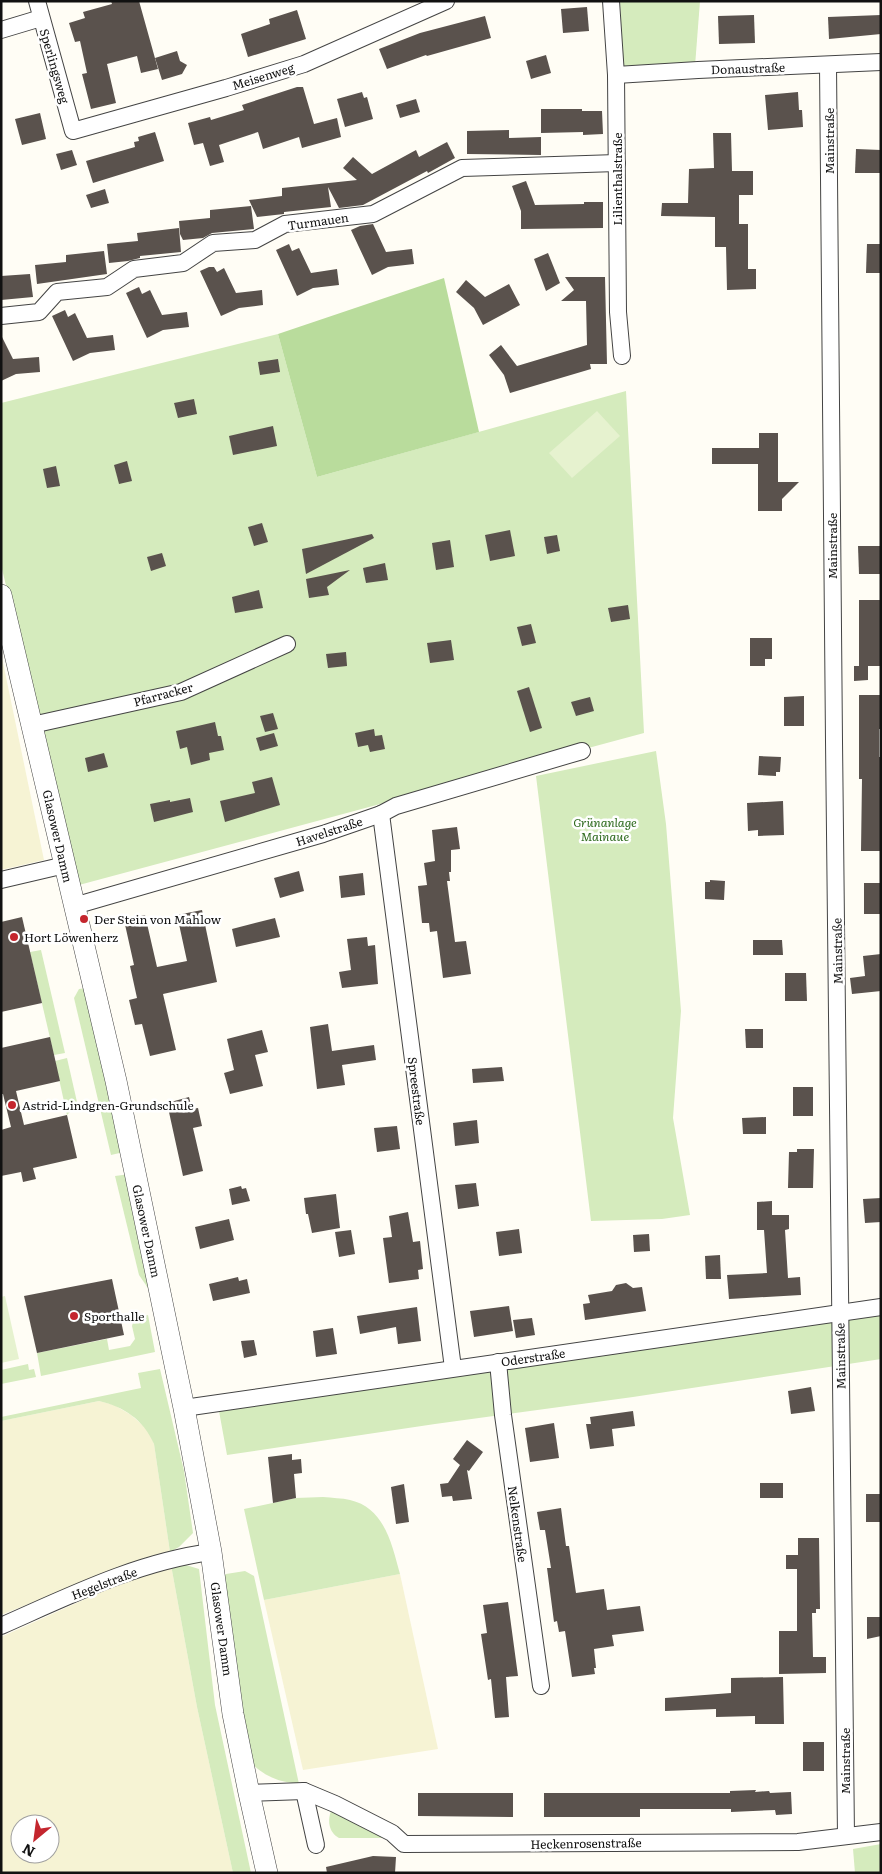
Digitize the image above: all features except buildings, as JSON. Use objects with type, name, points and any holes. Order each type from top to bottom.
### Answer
[{"type":"street","name":"Sperlingsweg","points":[[37,1],[73,131]]},
{"type":"street","name":"Meisenweg","points":[[73,131],[304,64],[446,1]]},
{"type":"street","name":"Lilienthalstraße","points":[[611,1],[616,75],[618,312],[622,356]]},
{"type":"street","points":[[1,30],[41,18]]},
{"type":"street","name":"Donaustraße","points":[[616,75],[881,62]]},
{"type":"street","name":"Mainstraße","points":[[828,65],[846,1836]]},
{"type":"street","name":"Turmauen","points":[[1,316],[38,312],[57,292],[107,287],[134,269],[183,263],[213,244],[255,240],[285,224],[373,214],[462,168],[618,164]]},
{"type":"street","name":"Glasower Damm","points":[[1,595],[116,1081],[212,1552],[234,1714],[267,1873]]},
{"type":"street","name":"Pfarracker","points":[[32,725],[181,692],[287,644]]},
{"type":"street","name":"Havelstraße","points":[[74,906],[323,834],[381,814],[396,806],[582,751]]},
{"type":"street","name":"Spreestraße","points":[[381,814],[452,1368]]},
{"type":"street","points":[[1,880],[65,865]]},
{"type":"street","name":"Oderstraße","points":[[184,1408],[881,1307]]},
{"type":"street","name":"Nelkenstraße","points":[[498,1362],[503,1415],[541,1686]]},
{"type":"street","name":"Hegelstraße","points":[[1,1626],[100,1582],[170,1559],[212,1552]]},
{"type":"street","points":[[304,1791],[316,1845]]},
{"type":"street","name":"Heckenrosenstraße","points":[[249,1793],[304,1791],[335,1804],[392,1833],[404,1844],[798,1842],[881,1832]]},
{"type":"shaded area","points":[[1,653],[44,860],[1,870]]},
{"type":"shaded area","points":[[99,1401],[114,1405],[131,1415],[148,1430],[154,1444],[170,1552],[131,1563],[1,1615],[1,1421]]},
{"type":"shaded area","points":[[171,1565],[197,1707],[233,1873],[1,1873],[1,1637],[132,1578]]},
{"type":"shaded area","points":[[400,1574],[438,1749],[303,1770],[264,1600]]},
{"type":"green space","points":[[620,1],[700,1],[695,66],[623,67]]},
{"type":"green space","points":[[444,278],[479,432],[317,477],[278,334]]},
{"type":"green space","points":[[278,334],[317,477],[626,391],[644,733],[79,885],[1,565],[1,403]]},
{"type":"green space","points":[[597,411],[620,436],[572,478],[549,453]]},
{"type":"green space","name":"Grünanlage Mainaue","points":[[656,751],[666,824],[681,1011],[673,1118],[690,1215],[662,1219],[591,1221],[536,776]]},
{"type":"green space","points":[[41,950],[65,1053],[54,1055],[30,952]]},
{"type":"green space","points":[[86,988],[124,1152],[111,1155],[74,998],[79,989]]},
{"type":"green space","points":[[67,1058],[77,1102],[67,1115],[55,1061]]},
{"type":"green space","points":[[130,1174],[152,1294],[139,1275],[115,1176]]},
{"type":"green space","points":[[5,1296],[19,1359],[1,1363],[1,1297]]},
{"type":"green space","points":[[148,1315],[155,1352],[41,1376],[37,1353],[107,1339],[109,1350],[130,1346],[135,1339],[132,1326],[134,1319]]},
{"type":"green space","points":[[881,1315],[881,1359],[633,1397],[227,1455],[219,1411]]},
{"type":"green space","points":[[28,1364],[29,1370],[34,1369],[36,1377],[1,1384],[1,1370]]},
{"type":"green space","points":[[160,1369],[184,1471],[193,1533],[179,1547],[170,1552],[154,1444],[150,1435],[132,1415],[117,1407],[99,1401],[1,1421],[1,1417],[141,1388],[138,1373]]},
{"type":"green space","points":[[296,1498],[340,1498],[362,1504],[379,1519],[390,1540],[400,1574],[264,1600],[244,1509]]},
{"type":"green space","points":[[171,1565],[186,1565],[199,1569],[215,1705],[251,1873],[233,1873],[197,1707]]},
{"type":"green space","points":[[245,1571],[254,1576],[299,1784],[273,1778],[250,1762],[223,1578],[226,1574]]},
{"type":"green space","points":[[332,1809],[387,1838],[339,1838],[329,1825]]},
{"type":"green space","points":[[881,1844],[881,1873],[855,1873],[853,1849]]},
{"type":"place","name":"Der Stein von Mahlow","points":[[84,919]]},
{"type":"place","name":"Hort Löwenherz","points":[[14,937]]},
{"type":"place","name":"Astrid-Lindgren-Grundschule","points":[[12,1105]]},
{"type":"place","name":"Sporthalle","points":[[74,1316]]}]
